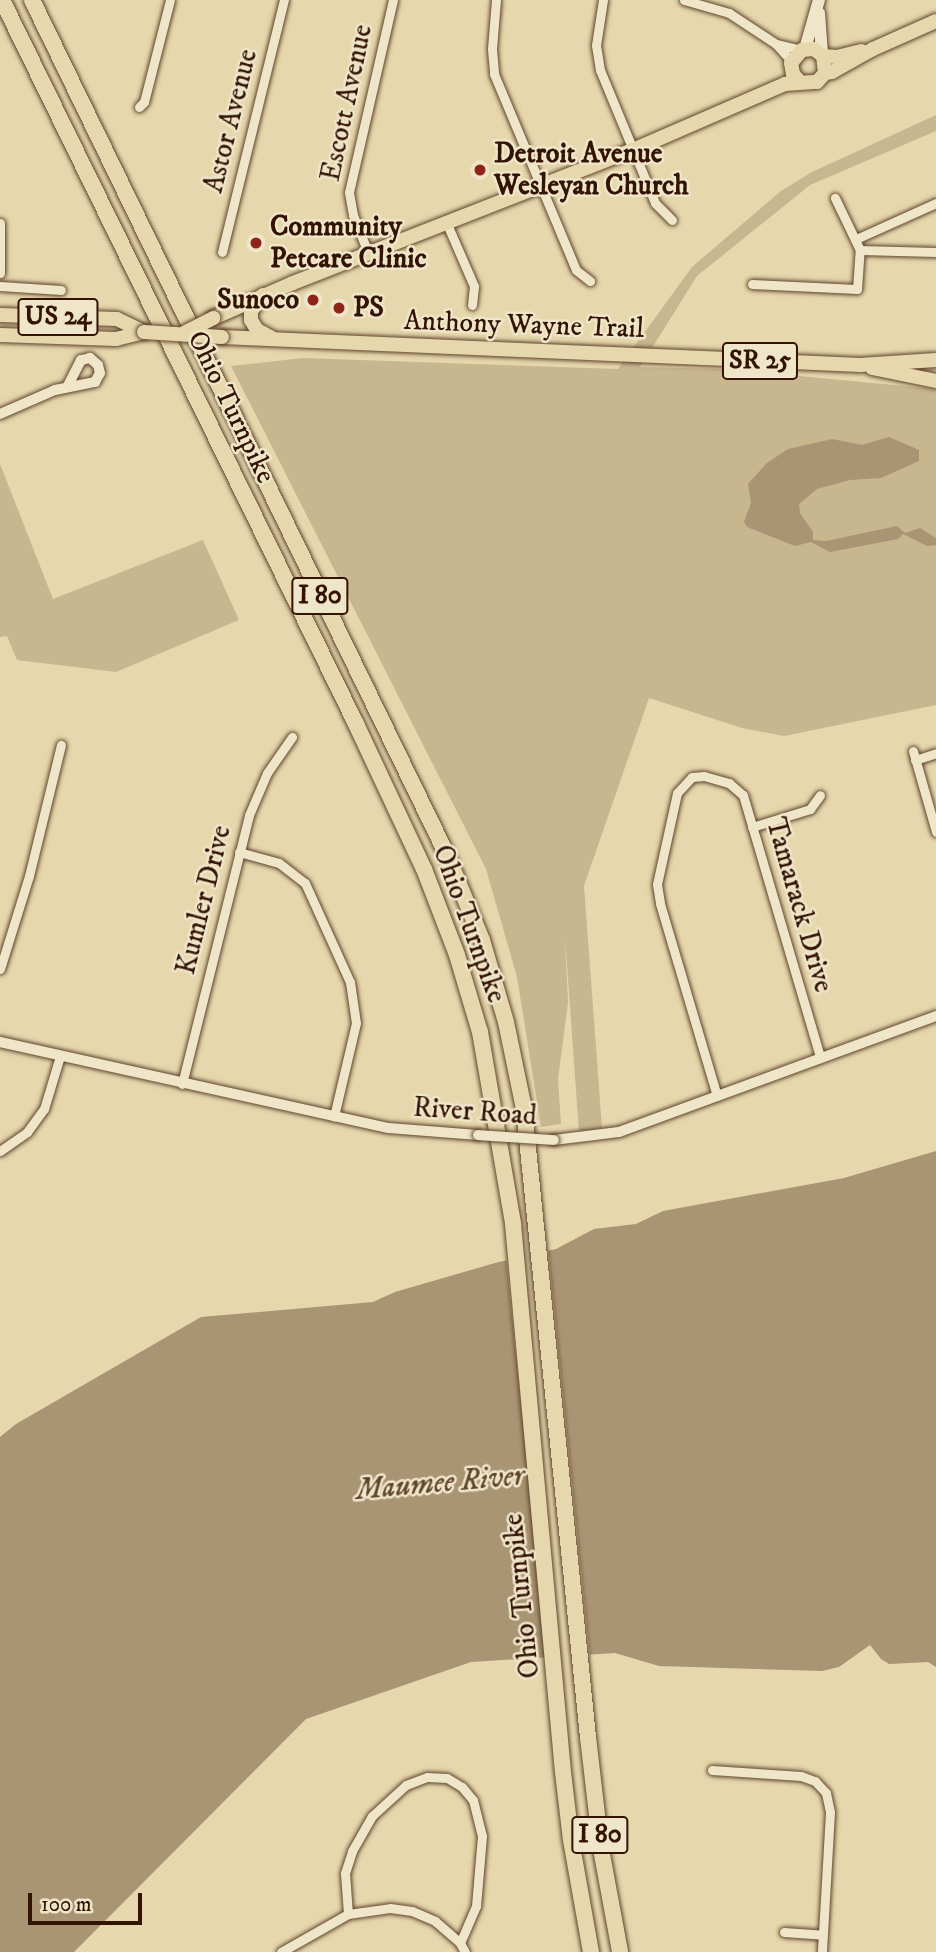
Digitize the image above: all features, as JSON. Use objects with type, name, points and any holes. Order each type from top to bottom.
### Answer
[{"type":"highway","name":"Ohio Turnpike","points":[[2,0],[424,869],[457,955],[480,1032],[496,1112],[513,1224],[571,1840],[591,1952]]},
{"type":"highway","name":"Ohio Turnpike","points":[[32,0],[447,855],[482,940],[506,1022],[524,1109],[601,1849],[620,1952]]},
{"type":"main road","points":[[803,50],[818,3]]},
{"type":"main road","points":[[818,3],[825,73]]},
{"type":"main road","name":"US 24","points":[[184,333],[263,295],[633,150],[785,84],[817,82],[825,73],[844,67],[873,49],[936,20]]},
{"type":"main road","name":"US 24","points":[[760,94],[803,50],[814,49],[822,55],[838,57],[873,49]]},
{"type":"main road","points":[[791,62],[793,74],[800,82]]},
{"type":"main road","points":[[263,295],[251,311],[251,320],[257,330],[277,340]]},
{"type":"main road","name":"Anthony Wayne Trail","points":[[0,316],[117,319],[144,332]]},
{"type":"main road","name":"Anthony Wayne Trail","points":[[0,335],[116,339],[144,332],[184,333],[277,340],[596,351],[860,365],[936,360]]},
{"type":"main road","name":"Anthony Wayne Trail","points":[[860,365],[936,381]]},
{"type":"street","points":[[139,107],[144,102],[170,0]]},
{"type":"street","name":"Astor Avenue","points":[[222,252],[284,0]]},
{"type":"street","name":"Escott Avenue","points":[[369,255],[353,215],[349,192],[393,0]]},
{"type":"street","points":[[496,0],[492,37],[494,74],[576,270],[590,281]]},
{"type":"street","points":[[603,0],[597,25],[598,60],[655,203],[663,215],[672,220]]},
{"type":"street","points":[[684,0],[729,13],[776,44],[791,62]]},
{"type":"street","points":[[776,44],[803,50]]},
{"type":"street","points":[[752,284],[857,289],[860,250],[835,198]]},
{"type":"street","points":[[856,239],[936,203]]},
{"type":"street","points":[[0,223],[0,273]]},
{"type":"street","points":[[447,224],[474,286],[472,305]]},
{"type":"street","points":[[860,250],[936,253]]},
{"type":"street","points":[[0,286],[61,290]]},
{"type":"street","points":[[0,414],[67,387]]},
{"type":"street","name":"Kumler Drive","points":[[182,1084],[249,815],[267,773],[292,737]]},
{"type":"street","points":[[0,969],[29,876],[61,745]]},
{"type":"street","points":[[936,753],[914,755],[936,832]]},
{"type":"street","name":"Tamarack Drive","points":[[717,1096],[660,903],[657,884],[677,793],[692,777],[718,780],[737,788],[743,794],[820,1057]]},
{"type":"street","points":[[752,827],[810,809],[820,795]]},
{"type":"street","points":[[239,852],[279,863],[305,883],[350,982],[356,1023],[334,1116]]},
{"type":"street","name":"River Road","points":[[0,1042],[389,1128],[554,1140],[619,1132],[936,1016]]},
{"type":"street","points":[[0,1151],[27,1132],[44,1109],[60,1056]]},
{"type":"street","points":[[712,1770],[802,1776],[815,1781],[827,1793],[830,1812],[822,1952]]},
{"type":"street","points":[[281,1952],[348,1914],[390,1908],[412,1912],[435,1921],[463,1948],[475,1906],[482,1836],[477,1811],[467,1792],[455,1782],[441,1777],[420,1779],[406,1785],[372,1816],[352,1851],[345,1873],[348,1914]]},
{"type":"street","points":[[784,1932],[823,1935]]},
{"type":"shaded area","points":[[936,115],[936,131],[810,185],[697,276],[640,367],[725,369],[936,389],[936,705],[784,736],[742,728],[649,698],[584,886],[602,1128],[579,1132],[565,937],[568,1003],[558,1079],[561,1124],[541,1127],[517,977],[486,869],[231,366],[303,358],[618,369],[692,267],[781,191],[812,172]]},
{"type":"shaded area","points":[[0,464],[53,599],[203,540],[239,620],[116,672],[17,660],[7,636],[0,637]]},
{"type":"water","points":[[889,437],[919,450],[919,461],[881,478],[850,480],[817,489],[799,504],[800,513],[813,532],[813,540],[826,541],[897,526],[905,533],[920,528],[936,538],[936,545],[927,546],[903,534],[898,539],[830,552],[811,542],[795,546],[747,527],[744,522],[751,503],[748,484],[767,463],[788,449],[832,439],[862,445]]},
{"type":"water","name":"Maumee River","points":[[936,1151],[936,1667],[928,1662],[889,1664],[881,1659],[870,1645],[839,1667],[822,1671],[659,1666],[615,1653],[471,1662],[306,1719],[74,1952],[0,1952],[0,1437],[16,1424],[201,1317],[373,1302],[395,1292],[495,1263],[556,1249],[594,1229],[636,1224],[663,1211],[844,1178]]},
{"type":"pier","points":[[548,1248],[590,1658],[547,1659],[506,1257]]},
{"type":"place","name":"Detroit Avenue Wesleyan Church","points":[[480,170]]},
{"type":"place","name":"Community Petcare Clinic","points":[[256,243]]},
{"type":"place","name":"Sunoco","points":[[313,300]]},
{"type":"place","name":"PS","points":[[339,308]]}]
